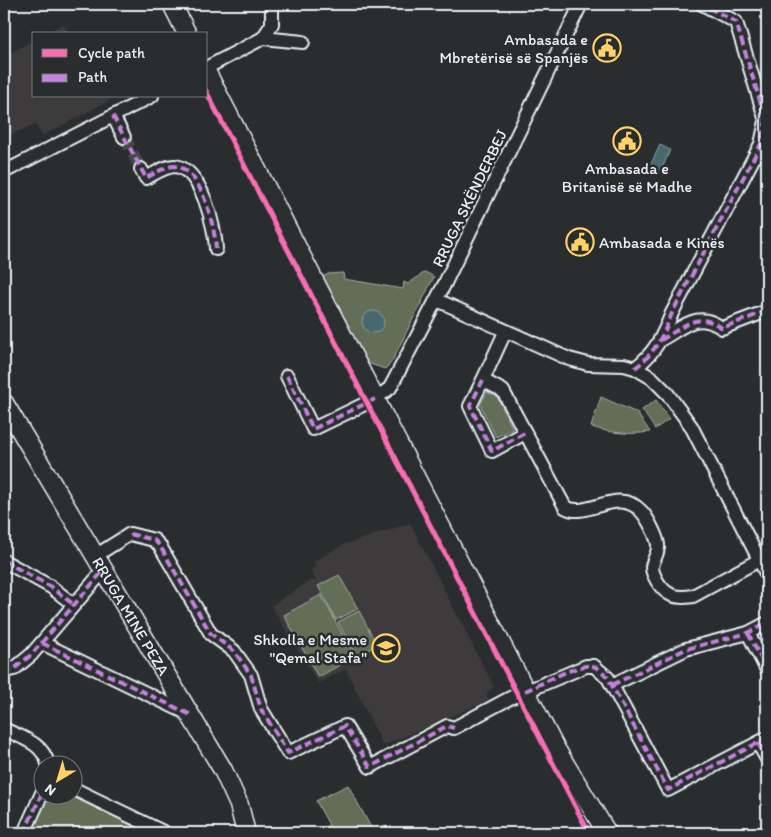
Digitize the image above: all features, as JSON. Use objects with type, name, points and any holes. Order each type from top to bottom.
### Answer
[{"type":"main road","points":[[172,4],[186,32]]},
{"type":"main road","points":[[208,74],[554,746],[607,833]]},
{"type":"main road","name":"RRUGA MINE PEZA","points":[[4,403],[223,770],[239,805],[246,833]]},
{"type":"street","points":[[208,69],[263,38],[272,24],[272,4]]},
{"type":"street","name":"RRUGA SKËNDERBEJ","points":[[376,399],[390,388],[436,300],[581,4]]},
{"type":"street","points":[[635,368],[649,357],[660,340],[672,313],[761,144],[766,131],[764,111],[736,22],[702,4]]},
{"type":"street","points":[[263,38],[303,42]]},
{"type":"street","points":[[4,172],[148,98]]},
{"type":"street","points":[[112,116],[124,138]]},
{"type":"street","points":[[141,169],[146,178],[175,166],[185,170],[192,178],[211,212],[216,249]]},
{"type":"street","points":[[436,300],[505,332],[588,364],[624,365],[635,368],[652,378],[667,393],[687,420],[765,569],[692,596],[681,598],[671,596],[663,591],[653,574],[652,566],[658,552],[658,543],[642,511],[619,501],[577,511],[565,506],[503,390],[483,380]]},
{"type":"street","points":[[660,340],[695,321],[705,318],[722,328],[767,311]]},
{"type":"street","points":[[505,332],[470,406],[492,451],[525,433]]},
{"type":"street","points":[[287,376],[314,428],[376,399]]},
{"type":"street","points":[[4,671],[14,669],[42,643],[73,604],[100,563],[130,534],[154,540],[160,546],[211,634],[240,658],[251,674],[261,709],[288,753],[345,726],[370,767],[447,726],[454,728],[526,692],[586,666],[594,666],[602,671],[612,685],[668,790],[763,740],[767,760]]},
{"type":"street","points":[[4,561],[51,587],[73,604]]},
{"type":"street","points":[[612,685],[664,658],[748,633],[767,623]]},
{"type":"street","points":[[748,633],[767,670]]},
{"type":"street","points":[[42,643],[191,715]]},
{"type":"street","points":[[4,729],[37,745],[43,754]]},
{"type":"street","points":[[82,793],[165,833]]},
{"type":"street","points":[[24,833],[37,804]]},
{"type":"shaded area","points":[[63,24],[69,32],[49,32]]},
{"type":"shaded area","points":[[32,41],[32,98],[114,98],[42,136],[35,124],[4,138],[4,56]]},
{"type":"shaded area","name":"Shkolla e Mesme \"Qemal Stafa\"","points":[[410,523],[494,687],[486,693],[489,700],[383,746],[346,669],[318,683],[271,606],[311,580],[316,581],[310,569],[316,567],[313,562],[343,545]]},
{"type":"green space","points":[[425,272],[434,277],[391,363],[385,369],[367,363],[323,277],[328,274],[343,273],[344,279],[403,289],[404,282],[408,284]]},
{"type":"green space","points":[[487,392],[497,396],[513,429],[496,437],[480,405]]},
{"type":"green space","points":[[601,397],[637,413],[650,432],[620,433],[591,427]]},
{"type":"green space","points":[[656,400],[669,419],[655,429],[642,410]]},
{"type":"green space","points":[[339,575],[358,609],[336,620],[318,586]]},
{"type":"green space","points":[[321,595],[355,657],[318,677],[284,615]]},
{"type":"green space","points":[[359,611],[377,645],[356,656],[338,622]]},
{"type":"green space","points":[[348,785],[374,833],[321,833],[320,830],[329,825],[316,801]]},
{"type":"green space","points":[[82,801],[148,833],[30,833],[44,804],[82,804]]},
{"type":"water","points":[[660,145],[670,150],[661,171],[650,166]]},
{"type":"water","points":[[369,311],[377,311],[384,318],[384,326],[377,333],[369,333],[362,326],[362,318]]},
{"type":"tunnel","points":[[124,137],[141,169]]},
{"type":"marked path","points":[[635,368],[648,356],[662,337],[672,313],[761,144],[766,121],[736,22],[702,4]]},
{"type":"marked path","points":[[113,116],[146,178],[171,166],[184,170],[193,177],[200,188],[210,214],[216,249]]},
{"type":"marked path","points":[[661,340],[691,322],[698,320],[705,320],[722,328],[767,311]]},
{"type":"marked path","points":[[287,376],[313,429],[375,399]]},
{"type":"marked path","points":[[483,380],[470,406],[492,451],[525,433]]},
{"type":"marked path","points":[[130,534],[154,540],[160,546],[211,634],[234,651],[251,675],[261,709],[288,753],[345,726],[370,767],[447,726],[454,728]]},
{"type":"marked path","points":[[4,561],[51,587],[73,604]]},
{"type":"marked path","points":[[4,671],[14,669],[31,655],[104,570]]},
{"type":"marked path","points":[[765,571],[767,575]]},
{"type":"marked path","points":[[612,685],[686,649],[748,633],[767,623]]},
{"type":"marked path","points":[[748,633],[767,670]]},
{"type":"marked path","points":[[42,643],[191,715]]},
{"type":"marked path","points":[[525,691],[578,668],[593,666],[599,669],[608,678],[668,790],[767,738]]},
{"type":"marked path","points":[[758,743],[767,759]]},
{"type":"marked path","points":[[24,833],[37,804]]},
{"type":"cycle path","points":[[208,95],[589,833]]},
{"type":"place","name":"Ambasada e Mbretërisë së Spanjës","points":[[607,48]]},
{"type":"place","name":"Ambasada e Britanisë së Madhe","points":[[627,141]]},
{"type":"place","name":"Ambasada e Kinës","points":[[580,242]]},
{"type":"place","name":"Shkolla e Mesme \"Qemal Stafa\"","points":[[386,648]]}]
